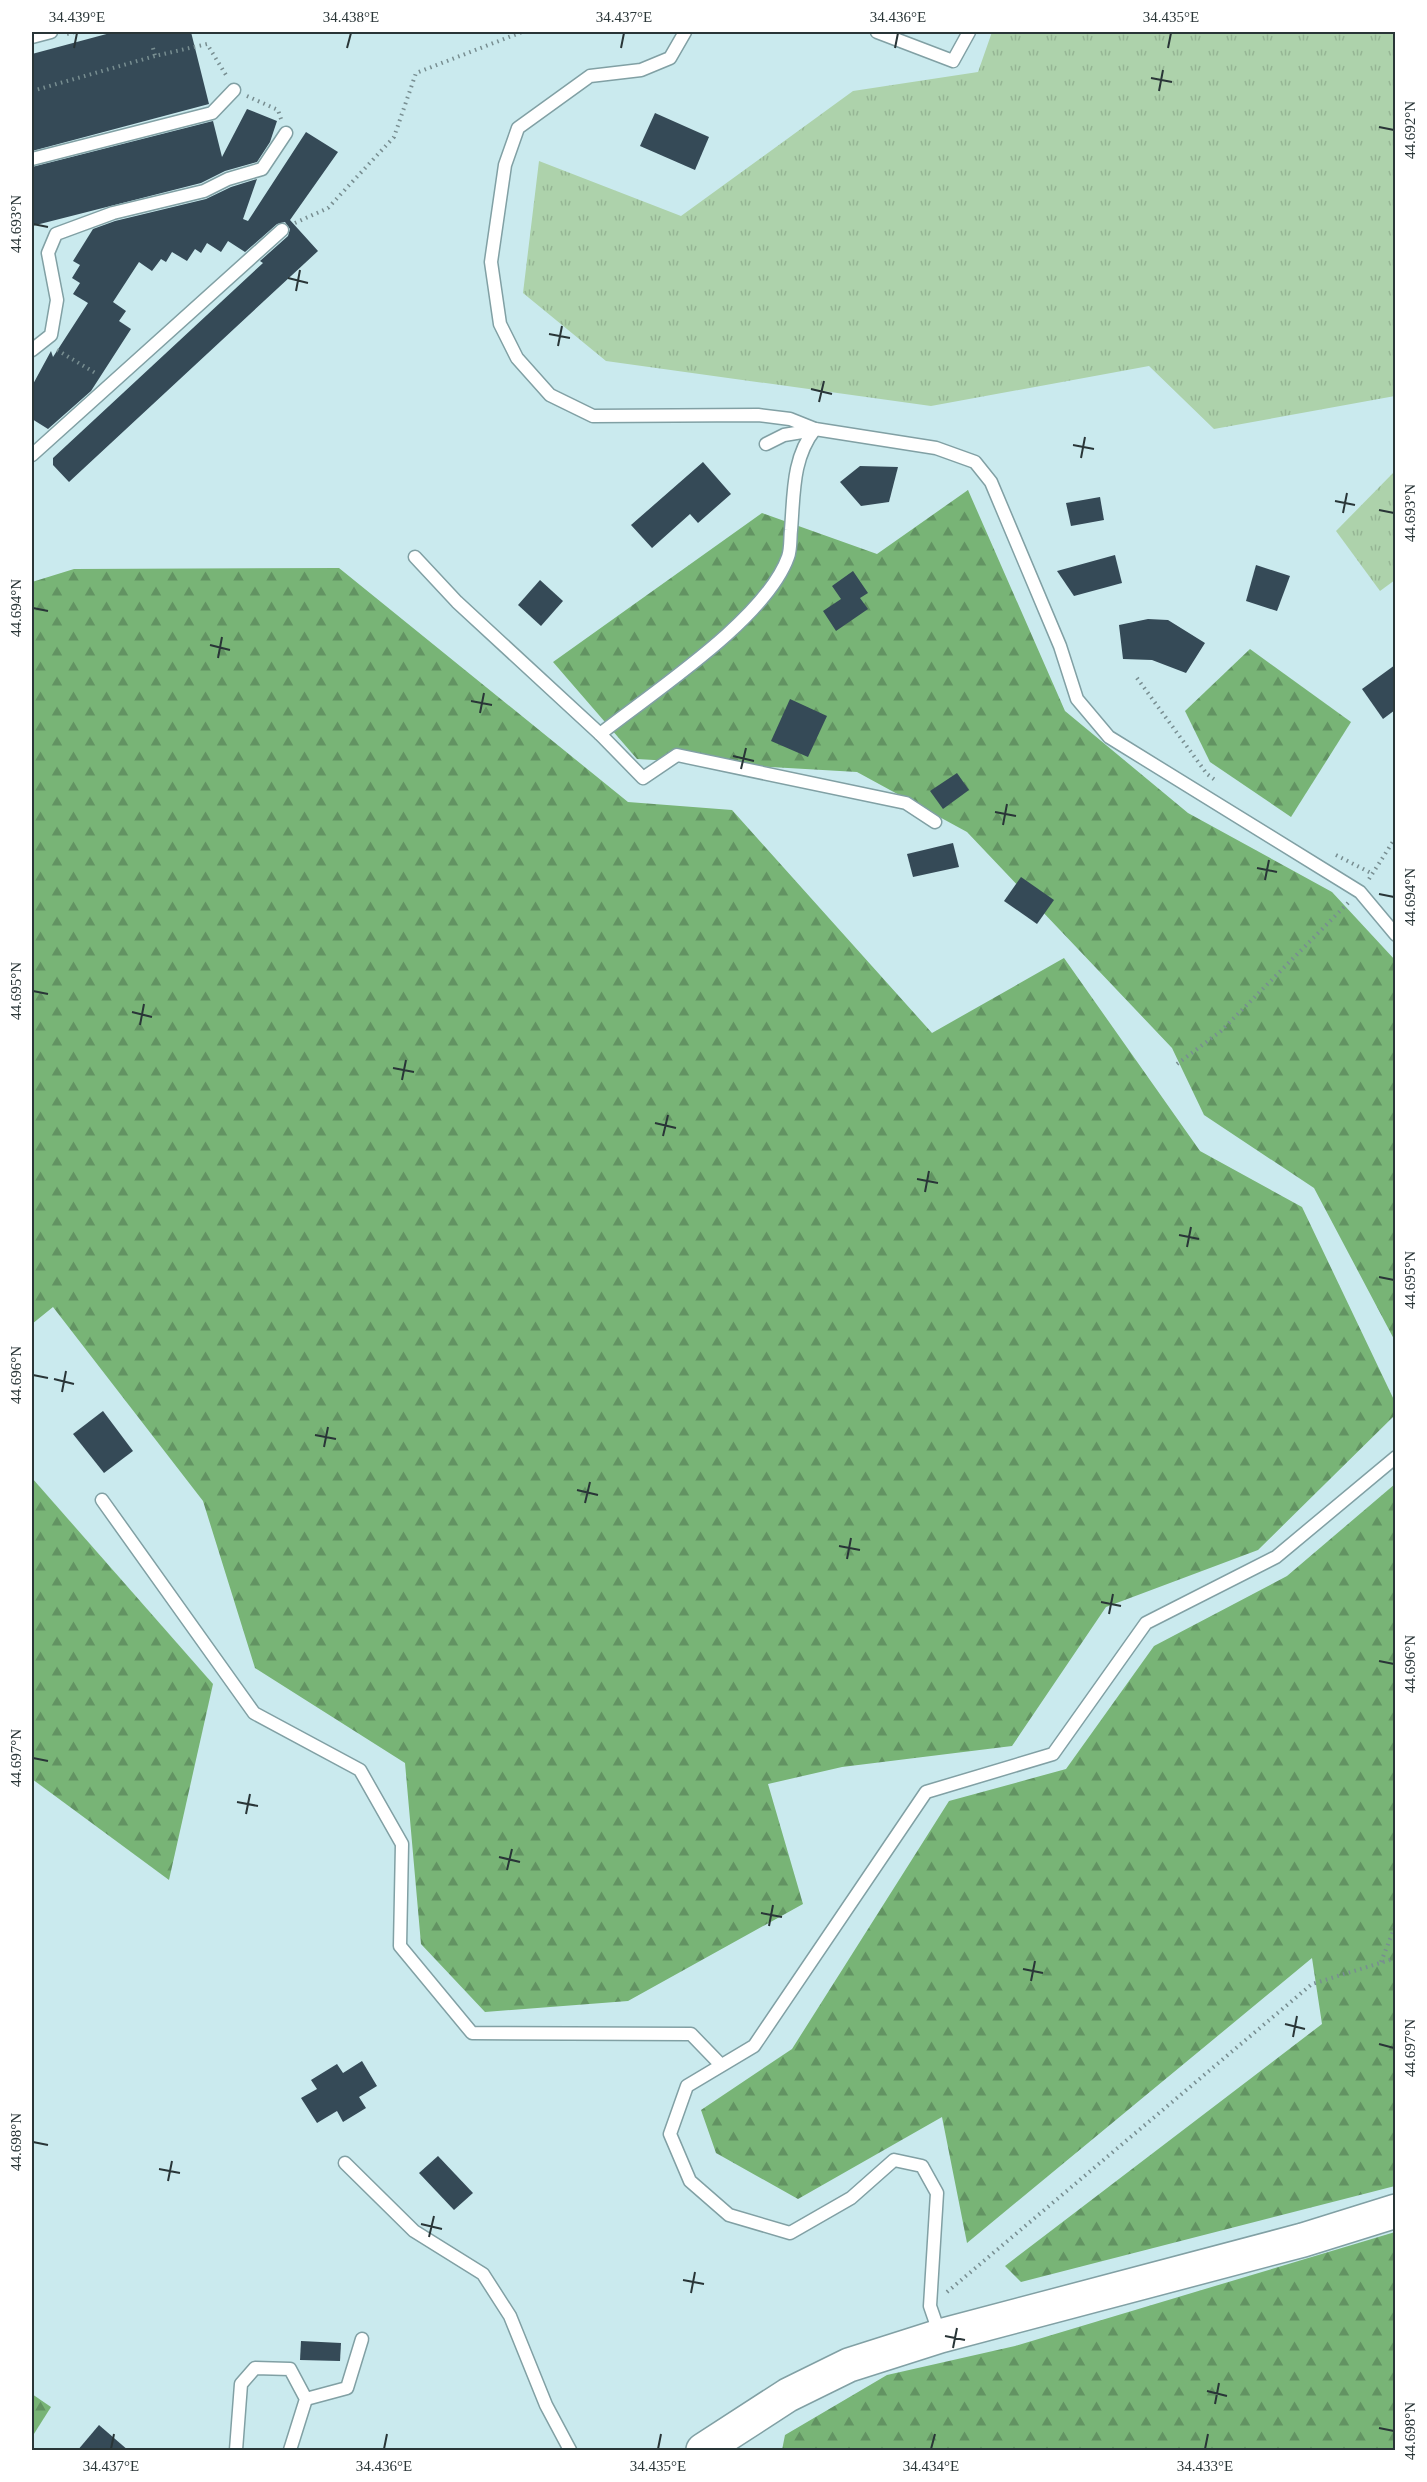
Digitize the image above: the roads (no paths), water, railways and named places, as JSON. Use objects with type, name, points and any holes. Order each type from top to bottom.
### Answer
[{"type":"main road","points":[[703,2451],[798,2390],[935,2321],[1303,2240],[1395,2211]]},
{"type":"lane","points":[[32,37],[51,32]]},
{"type":"lane","points":[[685,32],[670,58],[641,70],[590,76],[518,128],[504,165],[491,262],[500,324],[517,358],[550,394],[593,416],[758,415],[790,419],[815,429],[936,448],[975,462],[991,482],[1060,646],[1077,699],[1109,737],[1360,892],[1395,934]]},
{"type":"lane","points":[[877,32],[953,61],[969,32]]},
{"type":"lane","points":[[32,159],[212,113],[234,90]]},
{"type":"lane","points":[[32,350],[51,334],[57,300],[48,253],[56,234],[113,213],[204,190],[228,179],[262,169],[286,132]]},
{"type":"lane","points":[[32,455],[282,230]]},
{"type":"lane","points":[[766,444],[784,435],[815,429]]},
{"type":"lane","points":[[600,734],[728,635],[775,586],[789,555],[794,487],[802,446],[815,429]]},
{"type":"lane","points":[[415,557],[457,602],[600,734],[643,778],[677,755],[906,803],[935,822]]},
{"type":"lane","points":[[935,2321],[937,2193],[922,2166],[894,2160],[850,2198],[790,2233],[729,2215],[690,2181],[670,2134],[687,2086],[754,2046],[926,1792],[1053,1754],[1146,1623],[1276,1557],[1395,1457]]},
{"type":"lane","points":[[102,1500],[254,1713],[360,1770],[402,1844],[400,1946],[472,2033],[691,2034],[721,2065]]},
{"type":"lane","points":[[345,2163],[414,2231],[483,2274],[510,2316],[546,2405],[570,2451]]},
{"type":"lane","points":[[306,2399],[347,2388],[362,2339]]},
{"type":"lane","points":[[236,2451],[241,2384],[255,2368],[290,2369],[306,2399],[290,2451]]}]
